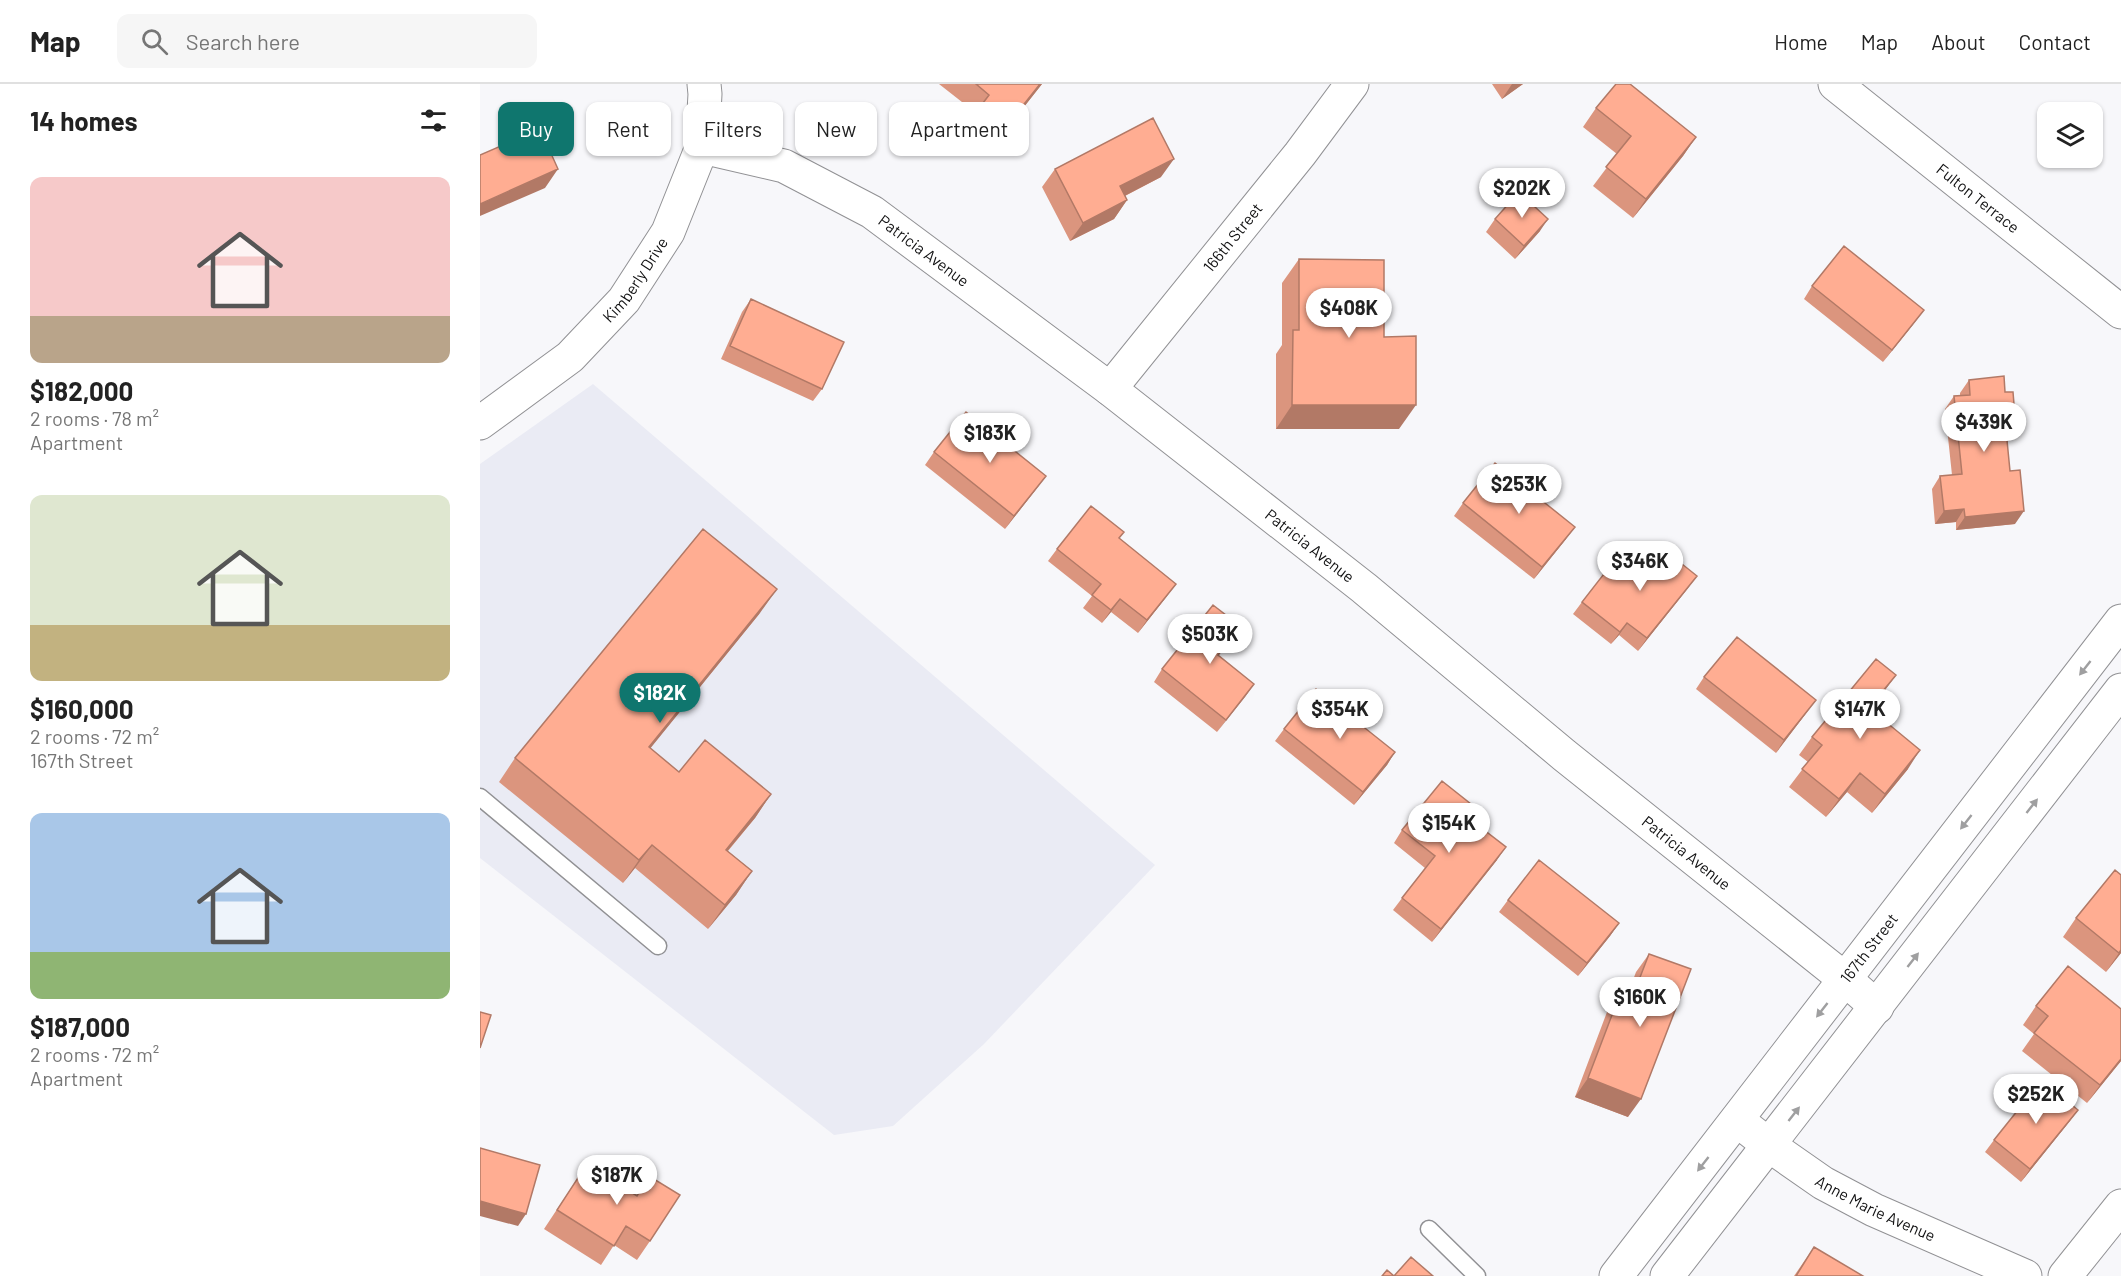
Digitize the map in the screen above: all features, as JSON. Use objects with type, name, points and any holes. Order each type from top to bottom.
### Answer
[{"type":"street","name":"Kimberly Drive","points":[[704,84],[705,102]]},
{"type":"street","name":"166th Street","points":[[1110,389],[1300,154],[1352,84]]},
{"type":"street","name":"Fulton Terrace","points":[[1835,84],[2121,312]]},
{"type":"street","name":"Kimberly Drive","points":[[480,423],[570,357],[624,300],[668,232],[698,156]]},
{"type":"street","name":"Patricia Avenue","points":[[741,156],[784,166],[872,212],[1110,389],[1364,588],[1564,755],[1877,1007]]},
{"type":"street","name":"167th Street","points":[[1616,1276],[2121,621]]},
{"type":"street","points":[[1667,1276],[1770,1146],[2121,690]]},
{"type":"street","name":"Anne Marie Avenue","points":[[1737,1120],[1823,1183],[1874,1210],[2025,1276]]},
{"type":"street","points":[[2065,1276],[2121,1206]]},
{"type":"lane","points":[[480,797],[658,946]]},
{"type":"lane","points":[[1429,1230],[1478,1276]]},
{"type":"shaded area","points":[[593,384],[1155,865],[984,1044],[893,1126],[834,1135],[480,858],[480,464]]},
{"type":"building","points":[[976,84],[1040,84],[1026,102],[984,102],[989,95]]},
{"type":"building","points":[[1616,84],[1630,84],[1696,137],[1646,199],[1606,167],[1631,136],[1596,108]]},
{"type":"building","points":[[1153,118],[1174,159],[1120,186],[1127,200],[1083,223],[1055,169]]},
{"type":"building","points":[[498,147],[498,156],[552,156],[558,169],[480,204],[480,155]]},
{"type":"building","points":[[1519,192],[1548,219],[1524,246],[1495,219]]},
{"type":"building","points":[[1844,246],[1924,310],[1892,350],[1812,286]]},
{"type":"building","points":[[1299,259],[1384,260],[1384,337],[1416,336],[1416,405],[1292,405],[1293,330],[1299,330]]},
{"type":"building","points":[[751,299],[844,342],[822,389],[730,346]]},
{"type":"building","points":[[2004,376],[2005,392],[2013,392],[2016,429],[2006,430],[2010,471],[2020,470],[2024,511],[1965,517],[1964,509],[1944,511],[1940,476],[1962,474],[1954,396],[1970,395],[1969,380]]},
{"type":"building","points":[[966,412],[1046,476],[1014,516],[934,452]]},
{"type":"building","points":[[1495,463],[1575,527],[1542,567],[1463,503]]},
{"type":"building","points":[[1091,506],[1124,532],[1119,538],[1176,584],[1147,620],[1120,599],[1111,610],[1092,595],[1101,584],[1057,549]]},
{"type":"building","points":[[703,529],[777,589],[649,747],[679,772],[705,740],[771,794],[726,850],[752,871],[725,905],[652,845],[639,860],[515,758]]},
{"type":"building","points":[[1657,544],[1697,576],[1647,638],[1627,623],[1620,632],[1582,602],[1614,561],[1632,576]]},
{"type":"building","points":[[1213,605],[1240,626],[1218,655],[1254,684],[1226,720],[1162,669]]},
{"type":"building","points":[[1737,637],[1816,700],[1784,740],[1704,677]]},
{"type":"building","points":[[1876,659],[1896,675],[1869,708],[1920,750],[1885,794],[1860,773],[1839,799],[1802,769],[1822,745],[1812,737]]},
{"type":"building","points":[[1316,689],[1395,752],[1363,792],[1284,729]]},
{"type":"building","points":[[1442,781],[1486,816],[1479,826],[1506,847],[1441,929],[1402,898],[1435,856],[1402,830]]},
{"type":"building","points":[[1539,860],[1619,923],[1587,963],[1508,900]]},
{"type":"building","points":[[2115,870],[2121,875],[2121,950],[2119,953],[2076,918]]},
{"type":"building","points":[[1649,954],[1691,969],[1641,1099],[1588,1078],[1620,994],[1632,998]]},
{"type":"building","points":[[2068,966],[2121,1009],[2121,1059],[2100,1085],[2034,1033],[2048,1016],[2036,1006]]},
{"type":"building","points":[[480,1012],[491,1015],[480,1048]]},
{"type":"building","points":[[2042,1080],[2078,1110],[2030,1169],[1994,1140]]},
{"type":"building","points":[[480,1148],[540,1165],[526,1214],[480,1201]]},
{"type":"building","points":[[587,1164],[637,1196],[649,1176],[680,1195],[650,1241],[626,1226],[614,1246],[557,1210]]},
{"type":"building","points":[[1814,1247],[1863,1276],[1796,1276]]},
{"type":"building","points":[[1411,1257],[1433,1276],[1394,1276]]},
{"type":"building","points":[[1387,1270],[1394,1276],[1382,1276]]}]
